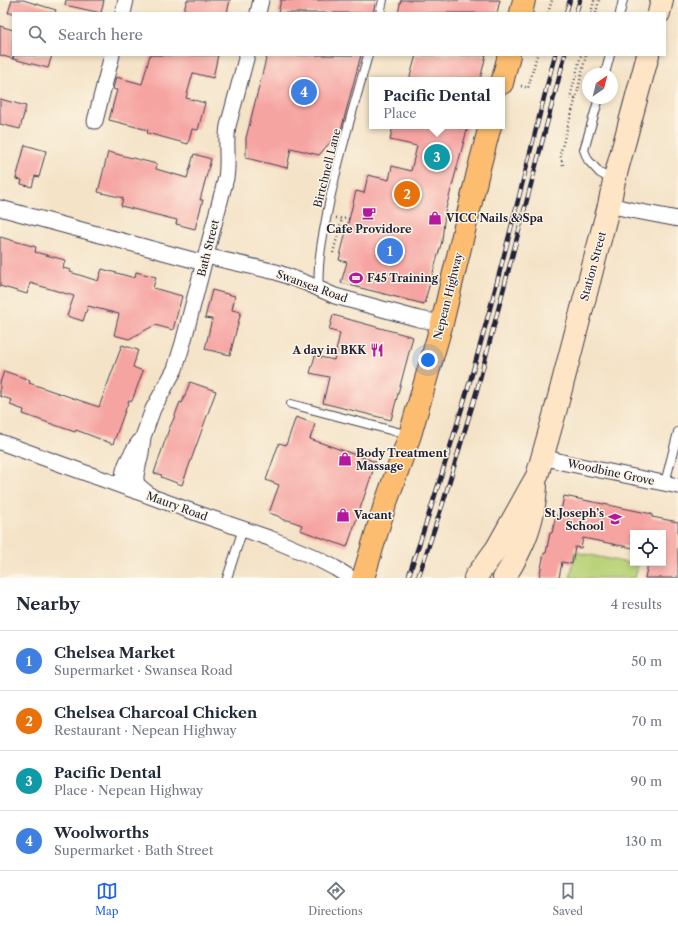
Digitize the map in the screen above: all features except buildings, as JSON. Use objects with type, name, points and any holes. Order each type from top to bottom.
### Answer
[{"type":"highway","points":[[521,12],[524,0]]},
{"type":"highway","points":[[510,56],[511,85]]},
{"type":"highway","name":"Nepean Highway","points":[[363,578],[384,508],[410,435],[442,324],[489,129]]},
{"type":"street","points":[[123,12],[126,0]]},
{"type":"street","points":[[258,12],[261,0]]},
{"type":"street","points":[[659,12],[662,0]]},
{"type":"street","points":[[95,121],[112,56]]},
{"type":"street","name":"Bath Street","points":[[127,487],[123,481],[124,471],[143,434],[153,409],[178,361],[227,172],[228,126],[247,56]]},
{"type":"street","name":"Station Street","points":[[504,578],[524,543],[533,514],[540,466],[648,56]]},
{"type":"street","points":[[609,205],[678,219]]},
{"type":"street","name":"Swansea Road","points":[[0,208],[205,259],[276,272],[335,296],[442,324]]},
{"type":"street","name":"Bath Street","points":[[143,434],[136,480],[140,487],[151,496]]},
{"type":"street","name":"Maury Road","points":[[0,442],[269,538],[314,557],[351,578]]},
{"type":"street","name":"Woodbine Grove","points":[[540,466],[566,463],[672,485]]},
{"type":"street","name":"Station Street","points":[[475,578],[501,541],[540,466]]},
{"type":"street","points":[[512,578],[524,543]]},
{"type":"lane","points":[[380,12],[383,0]]},
{"type":"lane","points":[[620,12],[623,0]]},
{"type":"lane","name":"Birtchnell Lane","points":[[319,289],[322,245],[332,186],[368,56]]},
{"type":"lane","points":[[607,68],[610,56]]},
{"type":"lane","points":[[597,104],[584,150],[588,160],[600,173],[614,182]]},
{"type":"lane","points":[[290,404],[410,435]]},
{"type":"lane","points":[[672,485],[678,432]]},
{"type":"lane","points":[[227,578],[243,529]]},
{"type":"path","points":[[548,12],[552,0]]},
{"type":"path","points":[[591,12],[594,1],[592,0]]},
{"type":"path","points":[[596,12],[599,0]]},
{"type":"path","points":[[511,85],[528,88],[537,56]]},
{"type":"path","points":[[575,99],[570,98],[581,56]]},
{"type":"path","points":[[563,165],[560,154],[586,56]]},
{"type":"path","points":[[333,254],[342,218]]},
{"type":"path","points":[[420,304],[424,304],[426,302],[429,291]]},
{"type":"green space","points":[[575,552],[630,563],[630,566],[638,566],[635,578],[570,578]]},
{"type":"railway","points":[[566,12],[570,0]]},
{"type":"railway","points":[[576,12],[580,0]]},
{"type":"railway","points":[[408,578],[480,347],[555,56]]},
{"type":"railway","points":[[418,578],[443,503],[477,390],[565,56]]},
{"type":"place","name":"Woolworths","points":[[304,92]]},
{"type":"place","name":"Pacific Dental","points":[[437,157]]},
{"type":"place","name":"Chelsea Charcoal Chicken","points":[[407,194]]},
{"type":"place","name":"Cafe Providore","points":[[369,213]]},
{"type":"place","name":"VICC Nails & Spa","points":[[435,218]]},
{"type":"place","name":"Chelsea Market","points":[[390,251]]},
{"type":"place","name":"F45 Training","points":[[356,278]]},
{"type":"place","name":"A day in BKK","points":[[377,350]]},
{"type":"place","name":"Body Treatment Massage","points":[[345,459]]},
{"type":"place","name":"Vacant","points":[[343,515]]},
{"type":"place","name":"St Joseph’s School","points":[[615,519]]}]
